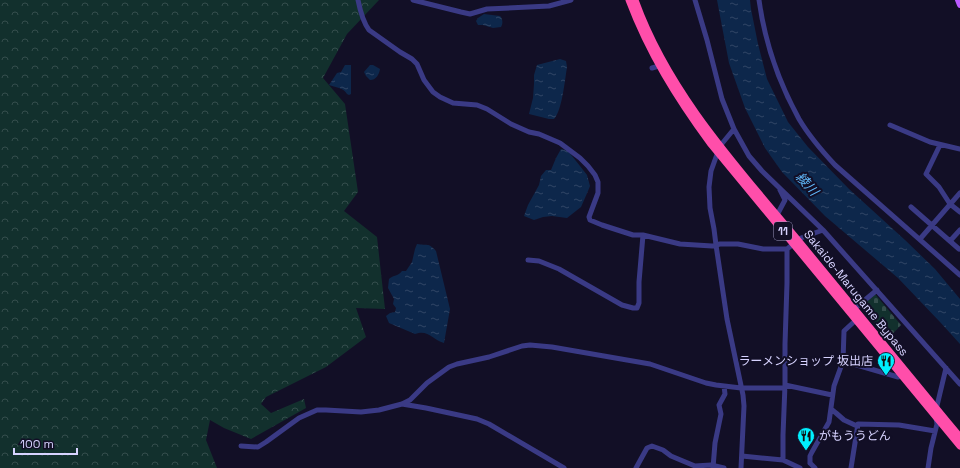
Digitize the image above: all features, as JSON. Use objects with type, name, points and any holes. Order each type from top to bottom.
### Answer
[{"type":"highway","name":"Sakaide-Marugame Bypass","points":[[629,0],[655,67],[686,109],[858,318],[960,446]]},
{"type":"highway","name":"Sakaide-Marugame Bypass","points":[[635,0],[645,25],[664,63],[691,108],[719,149],[777,215],[796,242],[854,309],[858,318],[960,437]]},
{"type":"main road","points":[[958,0],[960,5]]},
{"type":"street","points":[[358,0],[366,26],[369,30],[412,59],[417,64],[424,80],[433,92],[453,103],[477,105],[487,109],[510,124],[560,143],[588,166],[595,174],[598,182],[598,193],[589,217],[590,220],[633,235],[644,235],[680,244],[712,246],[738,244],[763,249],[787,249],[796,242],[823,230]]},
{"type":"street","points":[[413,0],[470,14],[487,9],[549,6],[571,0]]},
{"type":"street","points":[[694,0],[707,40],[722,99],[734,129],[749,156],[762,171],[823,230],[960,384]]},
{"type":"street","points":[[759,0],[770,55],[779,78],[803,124],[817,144],[835,165],[960,275]]},
{"type":"street","points":[[890,125],[930,142],[960,149]]},
{"type":"street","points":[[734,129],[719,149],[710,171],[709,187],[710,208],[727,319],[744,406],[741,468]]},
{"type":"street","points":[[940,145],[926,174],[938,187],[950,204],[960,212]]},
{"type":"street","points":[[777,215],[785,200],[779,188]]},
{"type":"street","points":[[920,239],[960,193]]},
{"type":"street","points":[[911,207],[959,250]]},
{"type":"street","points":[[950,241],[960,230]]},
{"type":"street","points":[[528,260],[539,261],[559,269],[622,305],[637,308],[639,303],[639,282],[644,235]]},
{"type":"street","points":[[784,460],[783,435],[787,249]]},
{"type":"street","points":[[854,309],[877,290]]},
{"type":"street","points":[[815,468],[810,463],[810,456],[829,422],[834,386],[843,361],[844,331],[858,318]]},
{"type":"street","points":[[241,446],[258,447],[299,418],[317,410],[361,412],[379,410],[402,404],[410,400],[427,384],[449,367],[530,345],[552,347],[650,364],[706,383],[724,386],[741,388],[785,386],[832,395]]},
{"type":"street","points":[[843,361],[898,377]]},
{"type":"street","points":[[928,468],[937,424],[936,408],[946,368]]},
{"type":"street","points":[[713,467],[715,443],[721,414],[720,405],[725,394],[724,386]]},
{"type":"street","points":[[402,404],[477,419],[489,424],[564,468]]},
{"type":"street","points":[[830,409],[844,420],[857,426],[858,424],[899,425],[935,431]]},
{"type":"street","points":[[851,468],[857,426]]},
{"type":"street","points":[[636,468],[647,448],[652,446],[695,466],[724,468]]},
{"type":"street","points":[[742,456],[784,460],[800,468],[810,463]]},
{"type":"green space","points":[[0,0],[379,0],[347,34],[323,78],[345,104],[358,192],[344,211],[377,237],[385,309],[356,308],[366,337],[326,367],[266,397],[261,404],[271,413],[304,399],[306,408],[251,439],[224,428],[210,420],[206,440],[217,468],[0,468]]},
{"type":"green space","points":[[875,294],[901,325],[888,339],[861,306]]},
{"type":"water","name":"綾川","points":[[717,0],[750,0],[758,44],[767,79],[788,122],[808,147],[849,189],[935,269],[960,299],[960,344],[898,278],[825,216],[782,172],[765,148],[745,108],[729,63]]},
{"type":"water","points":[[484,14],[500,16],[502,19],[501,27],[493,28],[478,25],[476,21]]},
{"type":"water","points":[[560,59],[566,61],[567,67],[563,94],[557,115],[554,119],[549,119],[529,114],[533,98],[534,75],[537,65]]},
{"type":"water","points":[[345,65],[351,65],[351,94],[349,95],[342,89],[329,85],[337,73],[341,72]]},
{"type":"water","points":[[370,65],[380,69],[377,77],[370,80],[364,72]]},
{"type":"water","points":[[561,149],[568,151],[587,175],[590,186],[581,207],[567,218],[552,216],[534,220],[524,216],[539,185],[541,176],[546,170],[551,170]]},
{"type":"water","points":[[417,244],[429,245],[436,251],[450,309],[444,343],[427,334],[415,334],[389,323],[386,316],[395,312],[396,308],[393,304],[394,299],[388,288],[389,279],[402,271],[406,271],[412,262]]},
{"type":"place","name":"ラーメンショップ 坂出店","points":[[886,376]]},
{"type":"place","name":"がもううどん","points":[[806,451]]}]
